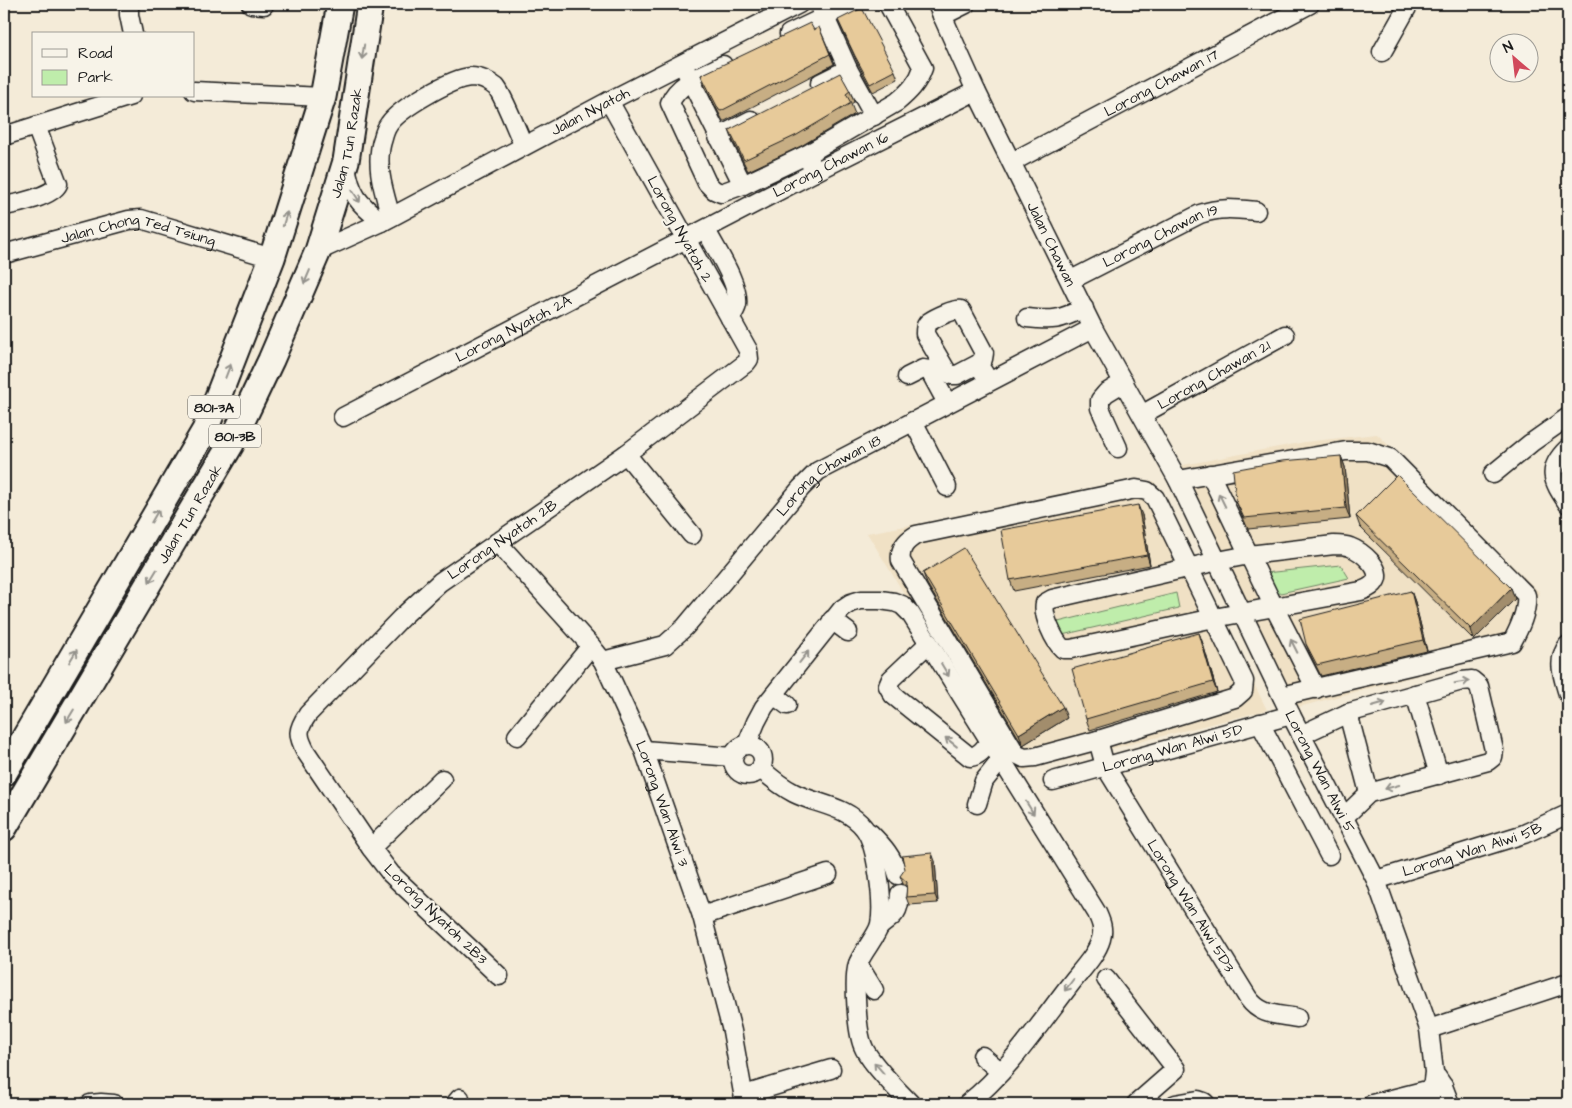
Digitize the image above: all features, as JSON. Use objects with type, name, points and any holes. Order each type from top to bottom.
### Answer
[{"type":"highway","name":"Jalan Tun Razak","points":[[4,773],[205,430],[272,258],[323,97],[340,4]]},
{"type":"highway","name":"Jalan Tun Razak","points":[[4,828],[231,444],[271,360],[318,251],[346,161],[370,4]]},
{"type":"street","points":[[129,4],[133,32]]},
{"type":"street","name":"Jalan Nyatoh","points":[[318,251],[386,219],[609,101],[799,4]]},
{"type":"street","points":[[775,40],[822,10],[852,4]]},
{"type":"street","points":[[739,57],[691,81],[674,95],[670,103],[707,183],[714,190],[721,193],[743,185],[806,155],[898,102],[909,92],[916,83],[923,68],[888,4]]},
{"type":"street","points":[[940,10],[966,4]]},
{"type":"street","name":"Lorong Chawan 17","points":[[1012,162],[1310,4]]},
{"type":"street","points":[[1382,52],[1409,4]]},
{"type":"street","points":[[822,10],[848,69],[874,116]]},
{"type":"street","name":"Jalan Chawan","points":[[940,10],[976,91],[1093,328],[1143,414],[1178,480]]},
{"type":"street","points":[[682,64],[743,185]]},
{"type":"street","points":[[804,92],[848,69]]},
{"type":"street","points":[[386,219],[379,159],[382,138],[389,124],[406,108],[447,85],[472,77],[485,80],[497,88],[524,146]]},
{"type":"street","points":[[195,91],[323,97]]},
{"type":"street","name":"Lorong Chawan 16","points":[[686,240],[815,172],[976,91]]},
{"type":"street","points":[[4,136],[125,98]]},
{"type":"street","name":"Lorong Nyatoh 2","points":[[609,101],[748,350],[749,359]]},
{"type":"street","points":[[718,137],[761,114]]},
{"type":"street","points":[[4,206],[56,190],[58,184],[36,126]]},
{"type":"street","points":[[806,155],[815,172]]},
{"type":"street","points":[[346,161],[348,183],[354,196],[370,212],[386,219]]},
{"type":"street","name":"Lorong Chawan 19","points":[[1070,280],[1212,209],[1256,211]]},
{"type":"street","name":"Jalan Chong Ted Tsiung","points":[[4,254],[130,220],[141,219],[272,258]]},
{"type":"street","points":[[706,230],[734,286],[737,302],[735,311],[730,318]]},
{"type":"street","name":"Lorong Nyatoh 2A","points":[[342,418],[686,240]]},
{"type":"street","points":[[1027,318],[1048,321],[1065,318],[1084,308]]},
{"type":"street","name":"Lorong Chawan 18","points":[[603,661],[665,645],[684,627],[801,488],[818,471],[1093,328]]},
{"type":"street","name":"Lorong Chawan 21","points":[[1143,414],[1285,335]]},
{"type":"street","name":"Lorong Nyatoh 2B","points":[[306,752],[300,739],[300,727],[308,714],[401,618],[440,582],[626,454],[749,359]]},
{"type":"street","points":[[978,364],[989,381]]},
{"type":"street","points":[[907,377],[923,369],[929,370],[948,403]]},
{"type":"street","points":[[1118,448],[1100,408],[1100,400],[1106,393],[1124,382]]},
{"type":"street","points":[[1493,474],[1531,442],[1568,417]]},
{"type":"street","points":[[913,421],[947,487]]},
{"type":"street","points":[[1568,448],[1556,461],[1553,468],[1557,487],[1568,504]]},
{"type":"street","points":[[1178,480],[1346,451],[1368,451],[1390,458],[1526,595],[1519,630],[1512,642],[1282,696]]},
{"type":"street","points":[[626,454],[692,535]]},
{"type":"street","points":[[1210,474],[1248,555],[1316,689]]},
{"type":"street","name":"Lorong Wan Alwi 5","points":[[1178,480],[1291,715],[1342,818],[1376,880],[1429,1029],[1436,1088],[1450,1104]]},
{"type":"street","points":[[1142,489],[1152,493],[1189,566],[1244,682],[1243,691],[1234,698],[1098,740],[1024,758],[1016,754],[901,561],[901,551],[904,544],[916,535],[1142,489]]},
{"type":"street","name":"Lorong Wan Alwi 3","points":[[497,542],[603,661],[644,750],[702,916],[732,1031],[745,1100]]},
{"type":"street","points":[[1334,545],[1348,546],[1359,551],[1368,559],[1375,569],[1377,576],[1375,582],[1361,591],[1214,618],[1071,650],[1063,649],[1057,644],[1043,611],[1045,604],[1052,599],[1189,566],[1218,561],[1248,555],[1334,545]]},
{"type":"street","points":[[747,744],[760,714],[780,700],[832,620],[842,608],[851,602],[861,600],[894,602],[902,605],[910,613],[929,643],[1000,761],[1100,920],[1103,928],[1098,947],[1080,957],[1001,1072],[986,1090],[967,1104]]},
{"type":"street","points":[[832,620],[848,632]]},
{"type":"street","points":[[929,643],[892,679],[888,686],[893,695],[970,757],[983,750],[989,742]]},
{"type":"street","points":[[1568,645],[1561,660],[1561,671],[1568,694]]},
{"type":"street","points":[[517,736],[591,646]]},
{"type":"street","points":[[1301,735],[1348,713],[1462,681],[1472,680],[1479,686],[1494,750],[1493,757],[1488,761],[1369,793],[1342,818]]},
{"type":"street","points":[[1415,694],[1439,775]]},
{"type":"street","points":[[1348,713],[1369,793]]},
{"type":"street","name":"Lorong Wan Alwi 5D","points":[[1053,781],[1291,715]]},
{"type":"street","points":[[1260,723],[1329,855]]},
{"type":"street","name":"Lorong Wan Alwi 5D3","points":[[1098,740],[1105,766],[1254,1007],[1261,1012],[1297,1018]]},
{"type":"street","points":[[747,744],[754,745],[760,750],[764,762],[761,769],[755,774],[748,775],[736,770],[733,764],[733,757],[736,750],[741,746],[747,744]]},
{"type":"street","points":[[644,750],[733,757]]},
{"type":"street","name":"Lorong Nyatoh 2B3","points":[[306,752],[371,848],[391,874],[499,976]]},
{"type":"street","points":[[977,804],[984,781],[1000,761]]},
{"type":"street","points":[[761,769],[794,793],[844,811],[866,829],[890,854],[898,875]]},
{"type":"street","points":[[371,848],[442,779]]},
{"type":"street","name":"Lorong Wan Alwi 5B","points":[[1376,880],[1524,834],[1568,814]]},
{"type":"street","points":[[866,829],[875,854],[881,907],[880,926]]},
{"type":"street","points":[[702,916],[828,874]]},
{"type":"street","points":[[900,894],[899,906],[895,915],[880,926],[858,964],[856,978],[860,1035],[863,1046],[867,1054],[911,1104]]},
{"type":"street","points":[[858,964],[874,990]]},
{"type":"street","points":[[1106,979],[1176,1069],[1137,1104]]},
{"type":"street","points":[[1429,1029],[1568,983]]},
{"type":"street","points":[[982,1056],[1001,1072]]},
{"type":"street","points":[[745,1100],[831,1069]]},
{"type":"street","points":[[1372,1104],[1407,1100],[1436,1088]]},
{"type":"street","points":[[1175,1104],[1198,1100],[1206,1104]]},
{"type":"street","points":[[90,1104],[114,1104]]},
{"type":"shaded area","points":[[1377,434],[1539,592],[1521,648],[1295,708],[1178,466],[1305,442]]},
{"type":"shaded area","points":[[1154,481],[1267,710],[1014,773],[867,533]]},
{"type":"green space","points":[[1341,565],[1349,578],[1276,594],[1265,573]]},
{"type":"green space","points":[[1176,593],[1179,608],[1062,635],[1054,623]]},
{"type":"building","points":[[862,8],[895,71],[870,84],[838,20]]},
{"type":"building","points":[[810,23],[814,30],[819,27],[830,54],[721,111],[719,110],[701,75]]},
{"type":"building","points":[[840,73],[850,91],[846,94],[851,103],[797,135],[744,160],[729,130]]},
{"type":"building","points":[[1341,456],[1346,508],[1244,518],[1236,501],[1233,470],[1282,461]]},
{"type":"building","points":[[1397,475],[1511,588],[1471,629],[1356,516]]},
{"type":"building","points":[[1138,505],[1147,555],[1010,580],[1001,530]]},
{"type":"building","points":[[964,548],[1063,707],[1019,734],[923,573]]},
{"type":"building","points":[[1411,591],[1423,640],[1317,665],[1306,644],[1300,619]]},
{"type":"building","points":[[1199,633],[1213,682],[1086,719],[1072,669]]},
{"type":"building","points":[[932,853],[935,895],[906,897],[907,882],[900,876],[905,869],[902,856]]},
{"type":"building","points":[[1192,1100],[1193,1104],[1173,1104]]}]
